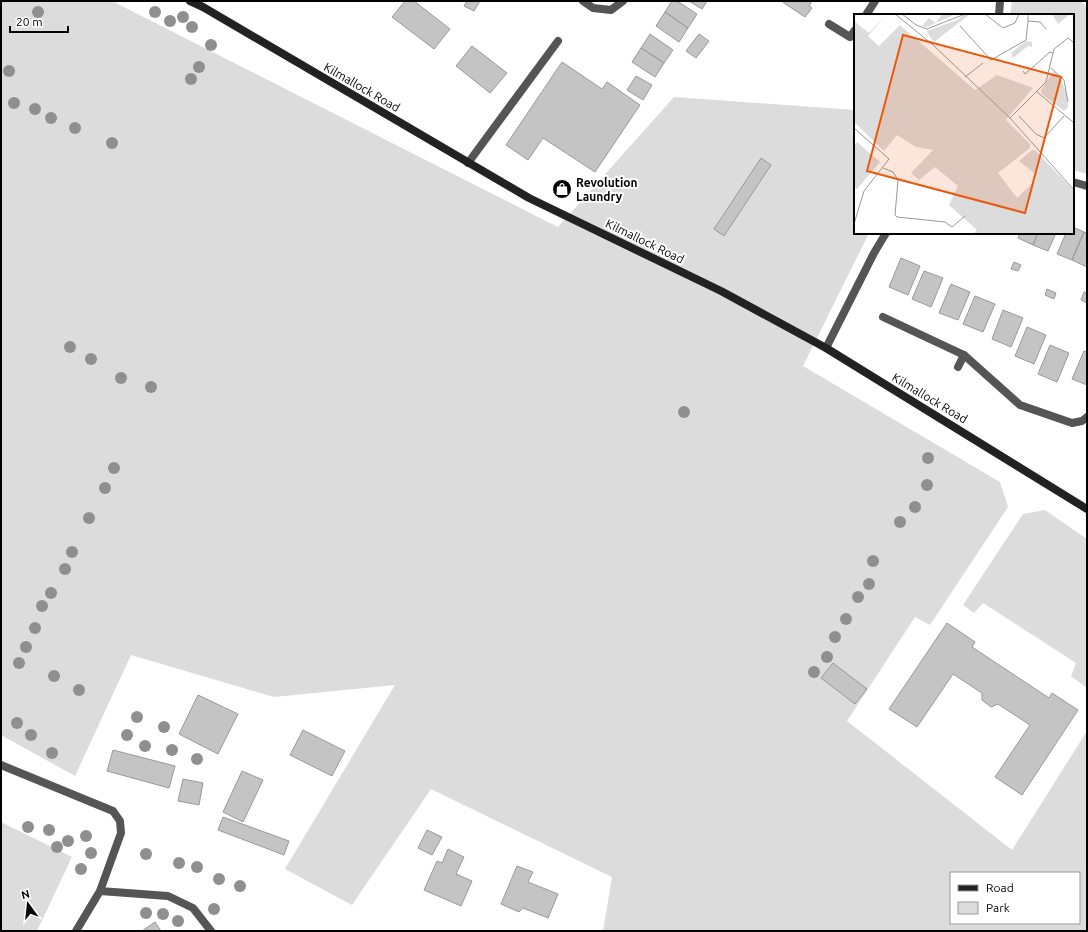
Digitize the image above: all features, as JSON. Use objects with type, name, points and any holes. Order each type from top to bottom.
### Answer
[{"type":"main road","name":"Kilmallock Road","points":[[190,1],[203,7],[529,198],[721,291],[826,348],[1087,509]]},
{"type":"street","points":[[583,1],[592,8],[611,10],[623,1]]},
{"type":"street","points":[[867,14],[875,1]]},
{"type":"street","points":[[999,14],[1000,1]]},
{"type":"street","points":[[829,24],[850,37],[854,31]]},
{"type":"street","points":[[468,163],[558,41]]},
{"type":"street","points":[[1074,182],[1087,186]]},
{"type":"street","points":[[826,348],[874,253],[885,234]]},
{"type":"street","points":[[883,317],[964,355],[1020,405],[1072,423],[1082,421],[1087,417]]},
{"type":"street","points":[[958,367],[964,355]]},
{"type":"street","points":[[1,765],[113,811],[120,821],[121,833],[100,891],[76,931]]},
{"type":"street","points":[[100,891],[168,896],[193,908],[211,931]]},
{"type":"green space","points":[[1,1],[112,1],[558,227],[674,97],[854,110],[854,234],[869,234],[803,366],[1000,482],[1008,507],[930,625],[915,617],[847,721],[1012,850],[1087,731],[1087,931],[603,931],[612,877],[431,789],[352,905],[285,869],[395,685],[274,697],[131,655],[75,776],[1,735]]},
{"type":"green space","points":[[1012,1],[1080,1],[1087,6],[1087,174],[1074,170],[1074,14],[1010,14]]},
{"type":"green space","points":[[1045,510],[1087,539],[1087,688],[1071,676],[1076,663],[983,603],[974,613],[963,605],[1023,514]]},
{"type":"green space","points":[[1,822],[72,857],[37,931],[1,931]]},
{"type":"building","points":[[405,1],[414,1],[450,29],[434,49],[392,17]]},
{"type":"building","points":[[467,1],[480,1],[474,11],[464,6]]},
{"type":"building","points":[[672,1],[677,1],[697,14],[688,28],[665,12]]},
{"type":"building","points":[[689,1],[707,1],[702,9]]},
{"type":"building","points":[[781,1],[812,1],[809,6],[812,8],[805,17]]},
{"type":"building","points":[[665,12],[688,28],[679,42],[656,26]]},
{"type":"building","points":[[650,34],[673,50],[664,63],[641,48]]},
{"type":"building","points":[[699,34],[709,41],[696,58],[686,51]]},
{"type":"building","points":[[472,46],[507,73],[490,93],[456,66]]},
{"type":"building","points":[[641,48],[664,63],[655,77],[632,62]]},
{"type":"building","points":[[562,62],[602,89],[607,82],[640,105],[595,172],[543,138],[528,160],[506,145]]},
{"type":"building","points":[[636,76],[652,85],[643,100],[627,90]]},
{"type":"building","points":[[761,158],[771,165],[724,236],[714,229]]},
{"type":"building","points":[[1074,227],[1084,232],[1072,260],[1057,254],[1066,234],[1074,234]]},
{"type":"building","points":[[1084,232],[1087,233],[1087,267],[1072,260]]},
{"type":"building","points":[[1020,234],[1038,234],[1033,245],[1018,238]]},
{"type":"building","points":[[1038,234],[1056,234],[1048,251],[1033,245]]},
{"type":"building","points":[[901,258],[920,266],[908,295],[889,287]]},
{"type":"building","points":[[1014,262],[1021,265],[1018,271],[1011,269]]},
{"type":"building","points":[[924,271],[943,278],[931,307],[912,299]]},
{"type":"building","points":[[951,284],[970,292],[958,320],[939,313]]},
{"type":"building","points":[[1047,289],[1056,293],[1054,299],[1045,295]]},
{"type":"building","points":[[1084,292],[1087,293],[1087,303],[1081,300]]},
{"type":"building","points":[[975,296],[995,304],[983,332],[963,324]]},
{"type":"building","points":[[1003,310],[1023,318],[1011,347],[992,339]]},
{"type":"building","points":[[1027,327],[1046,335],[1034,364],[1015,356]]},
{"type":"building","points":[[1050,345],[1069,353],[1057,382],[1038,374]]},
{"type":"building","points":[[1084,351],[1087,352],[1087,385],[1072,379]]},
{"type":"building","points":[[947,623],[975,642],[972,647],[1049,698],[1052,693],[1078,710],[1022,795],[995,777],[1030,725],[998,704],[991,707],[982,700],[982,693],[953,674],[917,727],[889,709]]},
{"type":"building","points":[[833,663],[867,689],[855,704],[821,678]]},
{"type":"building","points":[[198,695],[238,714],[218,754],[179,734]]},
{"type":"building","points":[[303,730],[345,751],[332,776],[290,755]]},
{"type":"building","points":[[113,750],[175,766],[169,788],[107,771]]},
{"type":"building","points":[[242,771],[263,780],[243,822],[223,812]]},
{"type":"building","points":[[183,779],[203,783],[199,805],[178,801]]},
{"type":"building","points":[[223,817],[289,841],[284,855],[218,830]]},
{"type":"building","points":[[427,830],[442,837],[432,855],[418,848]]},
{"type":"building","points":[[448,849],[464,857],[456,874],[472,881],[461,906],[424,890],[437,861],[442,863]]},
{"type":"building","points":[[517,866],[533,872],[528,882],[558,894],[548,918],[523,908],[519,912],[501,904]]},
{"type":"building","points":[[155,922],[161,931],[142,931]]},
{"type":"place","name":"Revolution Laundry","points":[[562,189]]}]
